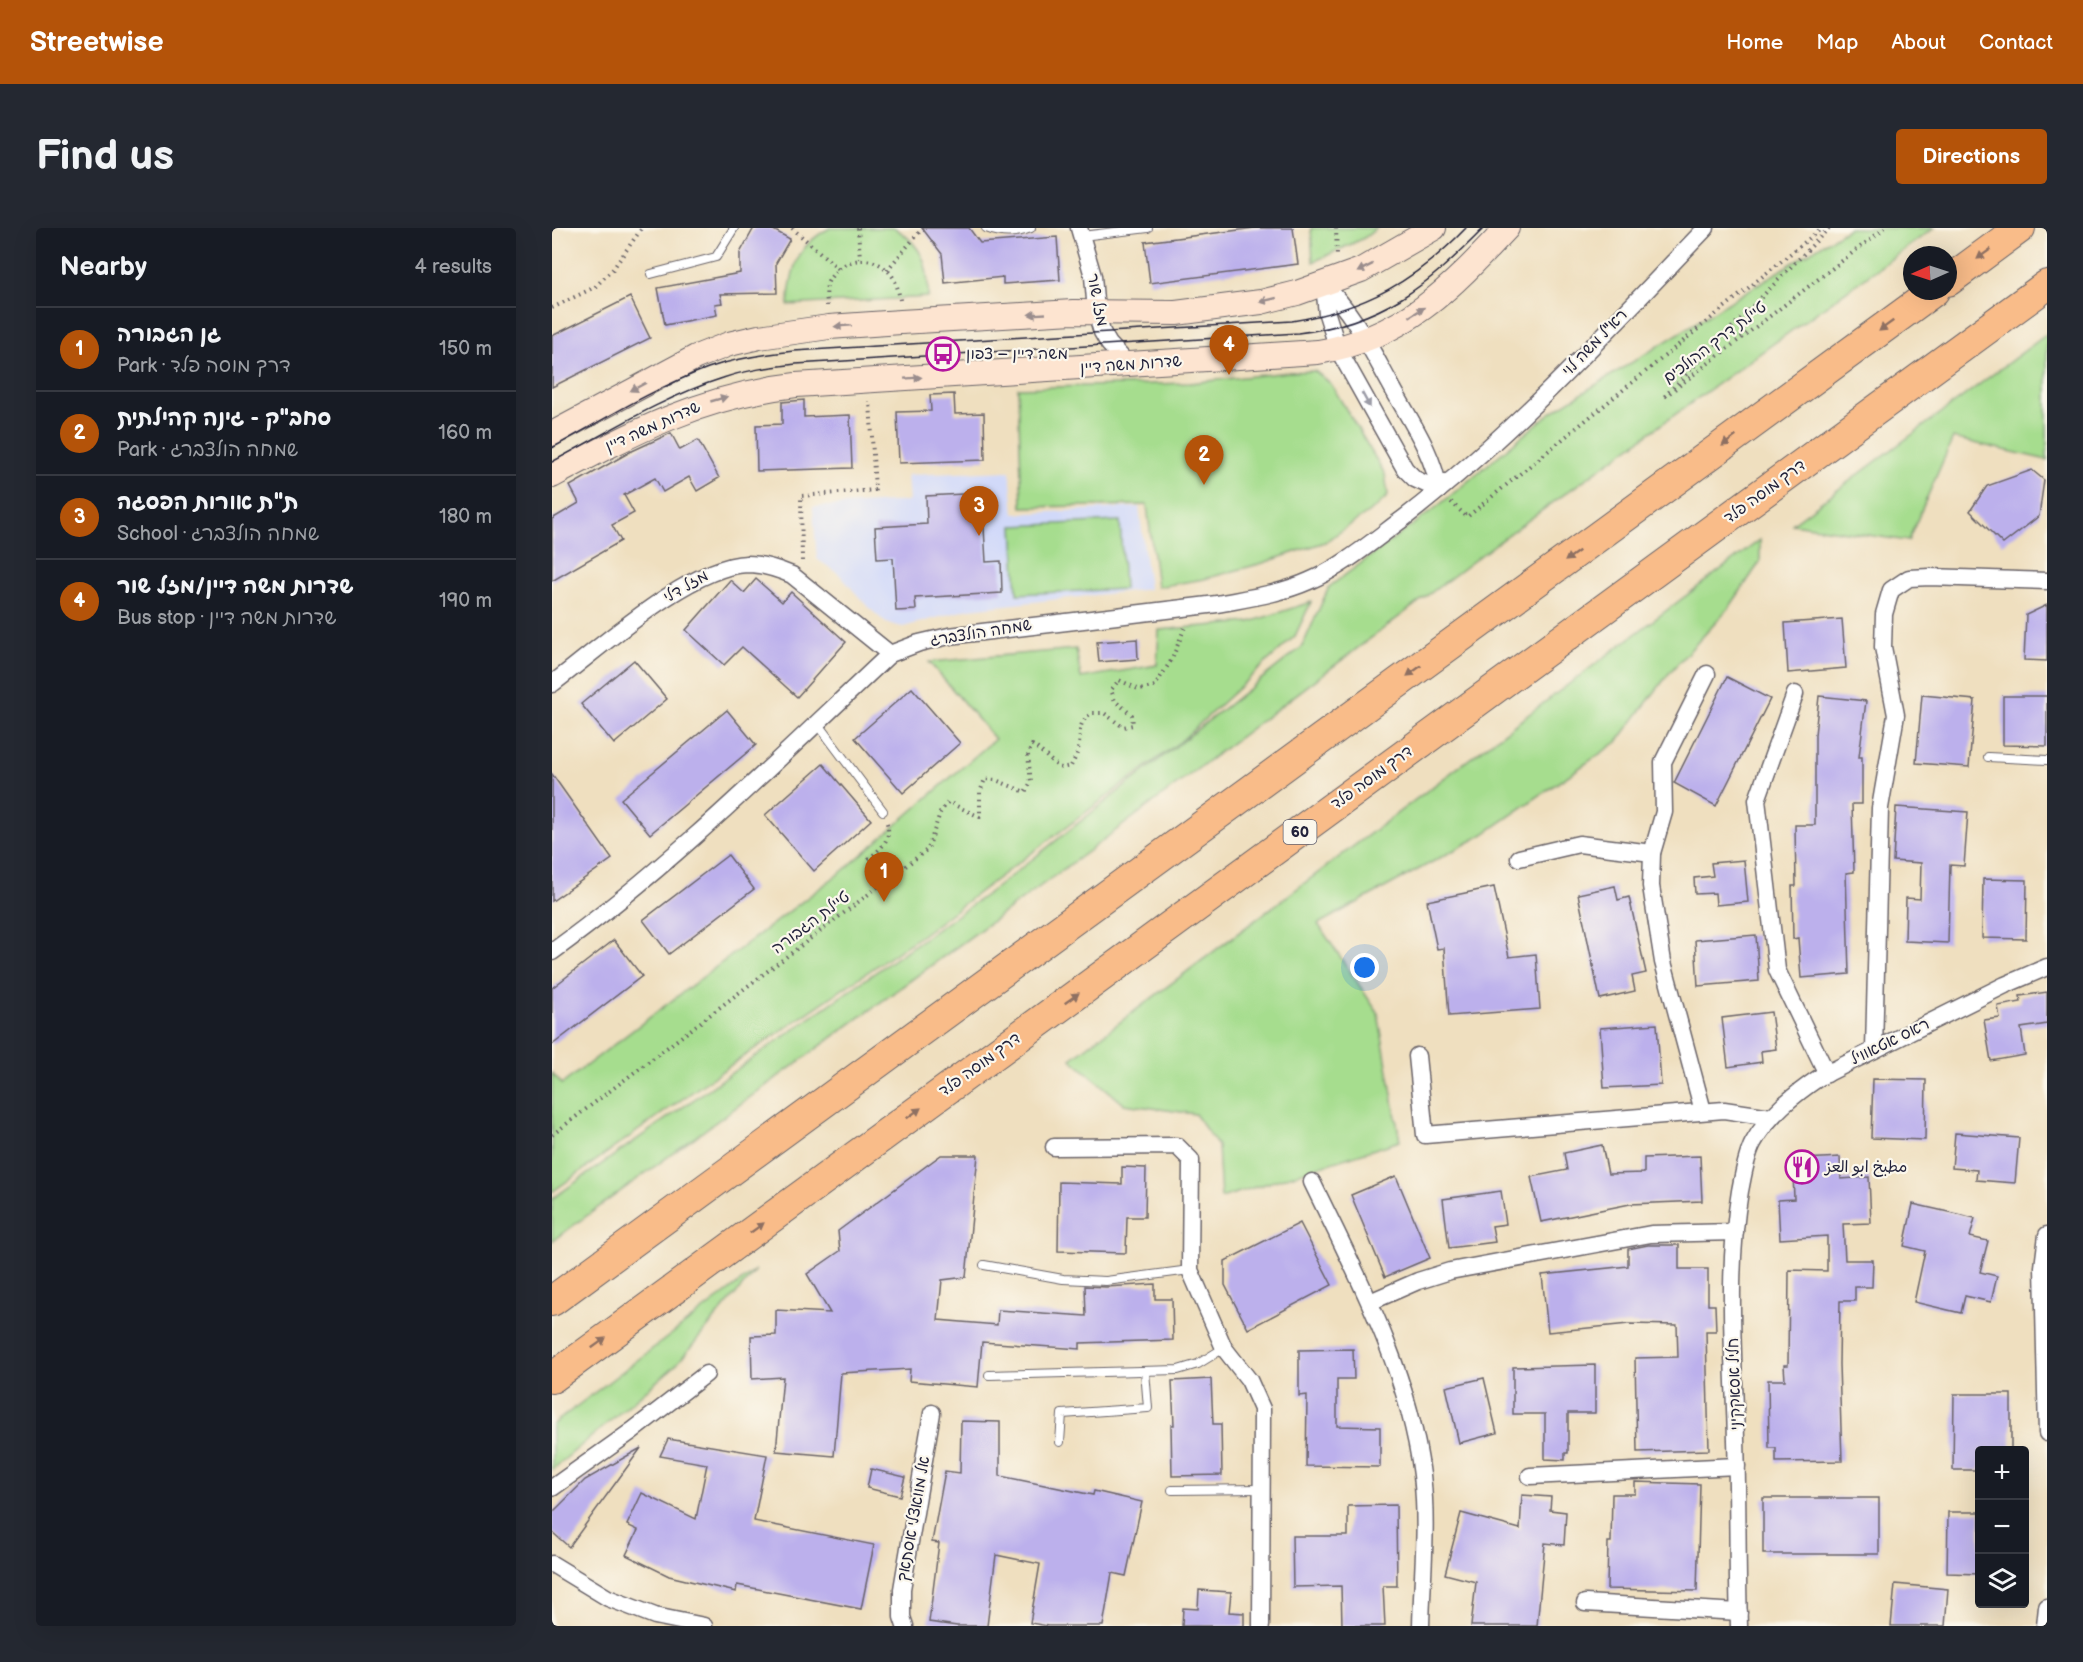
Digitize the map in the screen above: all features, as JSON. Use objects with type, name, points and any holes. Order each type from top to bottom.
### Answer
[{"type":"highway","points":[[1957,274],[2020,228]]},
{"type":"highway","name":"דרך מוסה פלד","points":[[552,1378],[2047,285]]},
{"type":"highway","points":[[552,1301],[1922,300]]},
{"type":"street","points":[[552,434],[696,357],[729,344],[759,337],[829,327],[1096,312],[1176,313],[1224,308],[1270,300],[1324,285],[1361,270],[1434,228]]},
{"type":"street","name":"שדרות משה דיין","points":[[552,476],[642,429],[704,404],[754,390],[1338,349],[1366,340],[1406,319],[1446,291],[1507,228]]},
{"type":"street","name":"רא\"ל משה לוי","points":[[1479,454],[1567,373],[1706,228]]},
{"type":"street","name":"מזל שור","points":[[1080,232],[1093,276],[1096,312],[1102,332],[1109,344],[1129,365]]},
{"type":"street","points":[[1324,285],[1347,309],[1366,340],[1428,453],[1439,490]]},
{"type":"street","points":[[1324,285],[1327,314],[1338,349],[1405,470],[1415,479],[1439,490]]},
{"type":"street","name":"שמחה הולצברג","points":[[552,952],[640,884],[890,654],[919,643],[949,636],[1194,606],[1257,597],[1284,590],[1310,581],[1361,550],[1439,490],[1479,454]]},
{"type":"street","name":"מזל דלי","points":[[552,684],[662,600],[715,571],[747,564],[774,568],[792,575],[890,654]]},
{"type":"street","points":[[1874,1050],[1880,808],[1896,716],[1883,647],[1884,614],[1891,590],[1909,578],[2047,581]]},
{"type":"street","points":[[1704,1111],[1663,962],[1651,886],[1652,853],[1664,812],[1663,762],[1707,674]]},
{"type":"street","points":[[1795,694],[1757,800],[1777,970],[1827,1074]]},
{"type":"street","points":[[1519,858],[1579,844],[1652,853]]},
{"type":"street","name":"ראס אטאוויל","points":[[1752,1144],[1772,1118],[1800,1091],[1827,1074],[2047,967]]},
{"type":"street","points":[[1417,1056],[1425,1135],[1724,1110],[1772,1118]]},
{"type":"street","name":"חליל אסאקקיני","points":[[1739,1619],[1731,1275],[1743,1177],[1752,1144]]},
{"type":"street","points":[[1054,1147],[1177,1146],[1191,1160],[1190,1270],[1224,1348],[1249,1380],[1262,1409],[1262,1626]]},
{"type":"street","points":[[1312,1182],[1370,1302],[1396,1369],[1412,1424],[1422,1476],[1424,1522],[1421,1626]]},
{"type":"street","points":[[1370,1302],[1418,1281],[1450,1271],[1651,1234],[1735,1232]]},
{"type":"street","points":[[2047,1239],[2043,1267],[2047,1432]]},
{"type":"street","points":[[552,1488],[706,1374]]},
{"type":"street","name":"אל מוואצלי אסתאך","points":[[905,1626],[902,1617],[902,1589],[932,1413]]},
{"type":"street","points":[[1530,1476],[1737,1466]]},
{"type":"street","points":[[552,1564],[608,1598],[655,1616],[704,1626]]},
{"type":"street","points":[[1585,1603],[1739,1619]]},
{"type":"street","points":[[2045,1626],[2047,1607]]},
{"type":"lane","points":[[651,274],[716,257],[734,228]]},
{"type":"lane","points":[[986,228],[1012,233],[1031,228]]},
{"type":"lane","points":[[1080,232],[1148,228]]},
{"type":"lane","points":[[817,723],[883,811]]},
{"type":"lane","points":[[1988,757],[2047,760]]},
{"type":"lane","points":[[984,1265],[1063,1279],[1106,1281],[1190,1270]]},
{"type":"lane","points":[[989,1375],[1178,1370],[1198,1364],[1224,1348]]},
{"type":"lane","points":[[1060,1442],[1062,1414],[1148,1408],[1145,1371]]},
{"type":"lane","points":[[1172,1490],[1262,1489]]},
{"type":"path","points":[[552,308],[595,286],[614,269],[642,228]]},
{"type":"path","points":[[792,228],[840,270]]},
{"type":"path","points":[[858,228],[860,259]]},
{"type":"path","points":[[887,270],[923,228]]},
{"type":"path","name":"טיילת דרך ההולכים","points":[[1439,490],[1467,517],[1822,228]]},
{"type":"path","name":"טיילת דרך ההולכים","points":[[1829,228],[1663,398],[1885,228]]},
{"type":"path","points":[[829,327],[827,284],[846,264],[860,259],[875,262],[887,270],[896,282],[902,322]]},
{"type":"path","points":[[802,583],[801,496],[875,490],[869,381]]},
{"type":"path","name":"טיילת הגבורה","points":[[552,1135],[928,849],[940,813],[948,802],[980,817],[980,792],[985,779],[996,780],[1025,792],[1031,782],[1028,755],[1032,745],[1044,751],[1051,762],[1061,768],[1071,766],[1078,751],[1079,730],[1083,719],[1091,712],[1104,713],[1123,727],[1133,725],[1132,715],[1115,701],[1111,690],[1119,680],[1140,690],[1155,686],[1172,659],[1194,606]]},
{"type":"path","points":[[880,886],[868,859],[883,847],[889,830],[883,811]]},
{"type":"shaded area","points":[[1010,471],[1014,514],[1139,507],[1149,589],[969,609],[903,627],[886,623],[867,606],[838,573],[817,559],[813,507],[909,501],[907,475]]},
{"type":"green space","points":[[830,228],[895,228],[912,242],[922,257],[927,275],[928,297],[788,305],[791,280],[797,260],[809,243]]},
{"type":"green space","points":[[1311,228],[1377,228],[1364,238],[1313,262]]},
{"type":"green space","points":[[1849,228],[1934,228],[1909,246],[1903,246],[1903,250],[1505,537],[1090,850],[552,1241],[552,1199],[997,887],[1302,647],[1329,587],[1438,506],[1550,413]]},
{"type":"green space","points":[[2047,334],[2047,460],[1953,438],[1908,541],[1792,524]]},
{"type":"green space","points":[[1315,371],[1331,384],[1385,474],[1388,496],[1375,508],[1325,542],[1263,563],[1204,579],[1157,587],[1147,505],[1022,507],[1018,388],[1190,383]]},
{"type":"green space","points":[[1120,521],[1124,589],[1017,594],[1013,526]]},
{"type":"green space","points":[[1760,540],[1760,562],[1729,608],[1670,672],[1617,742],[1482,835],[1318,924],[1378,1013],[1400,1141],[1221,1198],[1218,1146],[1195,1114],[1124,1104],[1071,1059]]},
{"type":"green space","points":[[1311,602],[1295,636],[1181,741],[922,935],[709,1080],[552,1192],[552,1073],[562,1084],[845,869],[995,739],[929,662],[1076,649],[1081,678],[1157,665],[1159,630],[1250,622]]},
{"type":"green space","points":[[756,1270],[676,1365],[552,1470],[552,1425]]},
{"type":"building","points":[[754,228],[770,228],[790,239],[776,263],[777,293],[720,294],[722,303],[715,304],[717,315],[665,325],[658,288],[740,273],[740,253]]},
{"type":"building","points":[[922,228],[969,228],[980,243],[1057,237],[1060,280],[1003,284],[1003,277],[945,283],[942,254]]},
{"type":"building","points":[[1255,228],[1293,228],[1298,264],[1150,283],[1145,242]]},
{"type":"building","points":[[630,297],[650,338],[552,387],[552,336]]},
{"type":"building","points":[[954,394],[955,414],[984,413],[985,460],[899,463],[897,412],[931,411],[930,395]]},
{"type":"building","points":[[804,400],[804,417],[850,415],[852,468],[757,471],[756,425],[782,424],[782,402]]},
{"type":"building","points":[[671,433],[680,450],[698,440],[719,478],[697,491],[689,477],[663,492],[655,478],[624,495],[634,513],[612,525],[621,541],[552,581],[552,519],[579,503],[570,486],[630,452]]},
{"type":"building","points":[[2032,470],[2044,480],[2039,516],[2003,544],[1970,511],[1987,486]]},
{"type":"building","points":[[982,493],[986,562],[1001,561],[1002,593],[915,598],[916,610],[896,611],[893,558],[877,559],[875,527],[927,524],[926,496]]},
{"type":"building","points":[[756,579],[782,602],[791,592],[846,642],[797,697],[742,647],[724,665],[686,630],[730,580],[744,593]]},
{"type":"building","points":[[2047,605],[2047,661],[2024,660],[2026,615]]},
{"type":"building","points":[[1842,619],[1846,668],[1788,673],[1785,623]]},
{"type":"building","points":[[1137,639],[1138,659],[1099,662],[1097,642]]},
{"type":"building","points":[[634,660],[667,699],[614,744],[581,704]]},
{"type":"building","points":[[1727,677],[1770,699],[1716,806],[1674,783]]},
{"type":"building","points":[[912,688],[960,743],[903,793],[855,738]]},
{"type":"building","points":[[1922,695],[1975,700],[1969,767],[1916,763]]},
{"type":"building","points":[[1819,696],[1866,701],[1859,757],[1862,757],[1862,804],[1852,804],[1854,872],[1846,873],[1849,974],[1801,978],[1798,938],[1793,939],[1792,886],[1796,886],[1795,825],[1815,825],[1815,735]]},
{"type":"building","points":[[2003,696],[2047,696],[2047,746],[2003,745]]},
{"type":"building","points":[[727,710],[756,745],[650,834],[621,799]]},
{"type":"building","points":[[823,764],[871,820],[814,871],[765,815]]},
{"type":"building","points":[[552,774],[612,859],[552,901]]},
{"type":"building","points":[[1896,807],[1968,812],[1964,866],[1950,865],[1948,943],[1905,941],[1906,898],[1920,899],[1921,863],[1893,861]]},
{"type":"building","points":[[728,855],[754,889],[669,954],[643,920]]},
{"type":"building","points":[[1744,860],[1748,902],[1716,905],[1715,893],[1695,894],[1694,878],[1713,876],[1711,863]]},
{"type":"building","points":[[1983,879],[2027,880],[2026,939],[1982,938]]},
{"type":"building","points":[[1615,886],[1618,900],[1629,897],[1646,973],[1632,976],[1635,991],[1600,999],[1578,894]]},
{"type":"building","points":[[1494,887],[1509,957],[1536,954],[1540,1009],[1449,1016],[1444,948],[1437,949],[1427,901]]},
{"type":"building","points":[[1756,935],[1759,981],[1698,986],[1695,940]]},
{"type":"building","points":[[614,940],[642,976],[552,1045],[552,988]]},
{"type":"building","points":[[2047,992],[2047,1024],[2021,1028],[2025,1055],[1991,1061],[1984,1020],[2000,1018],[1998,1006],[2021,1002],[2020,996]]},
{"type":"building","points":[[1771,1012],[1776,1049],[1761,1051],[1762,1062],[1728,1067],[1722,1018]]},
{"type":"building","points":[[1657,1024],[1661,1085],[1604,1088],[1600,1028]]},
{"type":"building","points":[[1873,1079],[1926,1080],[1925,1140],[1871,1138]]},
{"type":"building","points":[[1955,1133],[2019,1138],[2015,1183],[1976,1180],[1977,1170],[1952,1168]]},
{"type":"building","points":[[1602,1145],[1608,1174],[1644,1173],[1644,1158],[1700,1156],[1702,1201],[1630,1204],[1541,1222],[1531,1177],[1567,1170],[1564,1153]]},
{"type":"building","points":[[941,1155],[978,1155],[966,1277],[942,1280],[938,1320],[997,1325],[998,1310],[1086,1316],[1085,1286],[1155,1284],[1155,1299],[1172,1299],[1173,1340],[1080,1343],[1080,1349],[982,1342],[978,1387],[909,1381],[910,1369],[841,1373],[834,1456],[776,1451],[783,1377],[752,1379],[751,1336],[776,1335],[776,1310],[830,1313],[807,1274],[840,1251],[838,1231]]},
{"type":"building","points":[[1840,1157],[1841,1179],[1869,1177],[1871,1223],[1843,1224],[1845,1260],[1873,1260],[1872,1287],[1855,1287],[1855,1301],[1840,1301],[1842,1461],[1776,1462],[1776,1448],[1769,1448],[1768,1380],[1785,1380],[1784,1365],[1788,1365],[1789,1270],[1827,1271],[1827,1236],[1780,1239],[1778,1200],[1794,1199],[1793,1173],[1806,1172],[1805,1159]]},
{"type":"building","points":[[1122,1167],[1146,1168],[1145,1217],[1127,1217],[1126,1253],[1058,1251],[1059,1182],[1122,1184]]},
{"type":"building","points":[[1396,1176],[1430,1258],[1385,1277],[1351,1195]]},
{"type":"building","points":[[1501,1191],[1506,1224],[1492,1226],[1495,1242],[1449,1248],[1443,1199]]},
{"type":"building","points":[[1913,1204],[1975,1218],[1970,1237],[1988,1241],[1980,1272],[1997,1276],[1991,1302],[1965,1296],[1961,1313],[1914,1302],[1925,1251],[1904,1246]]},
{"type":"building","points":[[1300,1223],[1332,1285],[1248,1329],[1225,1285],[1225,1261]]},
{"type":"building","points":[[1648,1245],[1679,1245],[1679,1269],[1708,1269],[1708,1305],[1715,1305],[1716,1331],[1706,1331],[1709,1450],[1637,1452],[1635,1358],[1678,1357],[1677,1325],[1629,1324],[1548,1332],[1542,1275],[1628,1266],[1628,1249]]},
{"type":"building","points":[[1353,1349],[1354,1379],[1337,1379],[1337,1426],[1380,1427],[1380,1467],[1306,1466],[1307,1395],[1299,1396],[1299,1350]]},
{"type":"building","points":[[1595,1365],[1595,1413],[1568,1413],[1568,1453],[1565,1453],[1565,1460],[1545,1459],[1545,1414],[1513,1414],[1513,1367]]},
{"type":"building","points":[[1484,1378],[1497,1433],[1459,1443],[1446,1387]]},
{"type":"building","points":[[1211,1379],[1213,1424],[1221,1424],[1222,1475],[1172,1476],[1171,1425],[1174,1425],[1172,1381]]},
{"type":"building","points":[[1954,1394],[2011,1394],[2011,1446],[1975,1446],[1975,1470],[1953,1470]]},
{"type":"building","points":[[961,1421],[1000,1422],[1000,1476],[1093,1495],[1094,1491],[1142,1502],[1126,1576],[1112,1573],[1103,1626],[1048,1626],[1030,1623],[1040,1564],[996,1555],[987,1626],[957,1626],[929,1622],[939,1543],[932,1542],[945,1471],[960,1473]]},
{"type":"building","points":[[668,1439],[767,1455],[754,1521],[874,1545],[861,1609],[737,1585],[736,1592],[669,1576],[626,1555],[638,1530],[627,1525],[642,1493],[696,1519],[707,1464],[660,1456]]},
{"type":"building","points":[[641,1448],[569,1547],[552,1532],[552,1513],[585,1480]]},
{"type":"building","points":[[871,1469],[905,1477],[900,1496],[867,1488]]},
{"type":"building","points":[[1635,1482],[1700,1484],[1697,1591],[1607,1589],[1612,1494],[1635,1494]]},
{"type":"building","points":[[1522,1495],[1551,1497],[1550,1510],[1566,1512],[1564,1545],[1545,1543],[1537,1626],[1471,1626],[1476,1582],[1445,1574],[1461,1513],[1520,1529]]},
{"type":"building","points":[[1763,1498],[1879,1498],[1879,1554],[1763,1554]]},
{"type":"building","points":[[1396,1505],[1397,1586],[1383,1586],[1385,1626],[1342,1626],[1341,1586],[1293,1587],[1292,1536],[1348,1536],[1348,1506]]},
{"type":"building","points":[[1948,1512],[1975,1512],[1975,1574],[1947,1573]]},
{"type":"building","points":[[1895,1584],[1948,1589],[1945,1626],[1891,1626]]},
{"type":"building","points":[[1199,1590],[1231,1592],[1229,1612],[1244,1613],[1244,1626],[1182,1626],[1183,1608],[1198,1609]]},
{"type":"tram line","points":[[552,448],[668,385],[708,368],[751,357],[794,351],[1292,321],[1319,316],[1343,309],[1388,290],[1428,263],[1466,228]]},
{"type":"tram line","points":[[552,462],[679,395],[723,378],[759,369],[796,364],[1298,333],[1328,328],[1379,311],[1401,298],[1443,267],[1484,228]]},
{"type":"place","name":"משה דיין – צפון","points":[[943,354]]},
{"type":"place","name":"שדרות משה דיין/מזל שור","points":[[1229,375]]},
{"type":"place","name":"סחב\"ק - גינה קהילתית","points":[[1204,485]]},
{"type":"place","name":"ת\"ת אורות הפסגה","points":[[979,536]]},
{"type":"place","name":"גן הגבורה","points":[[884,902]]},
{"type":"place","name":"مطبخ ابو العز","points":[[1802,1167]]}]
